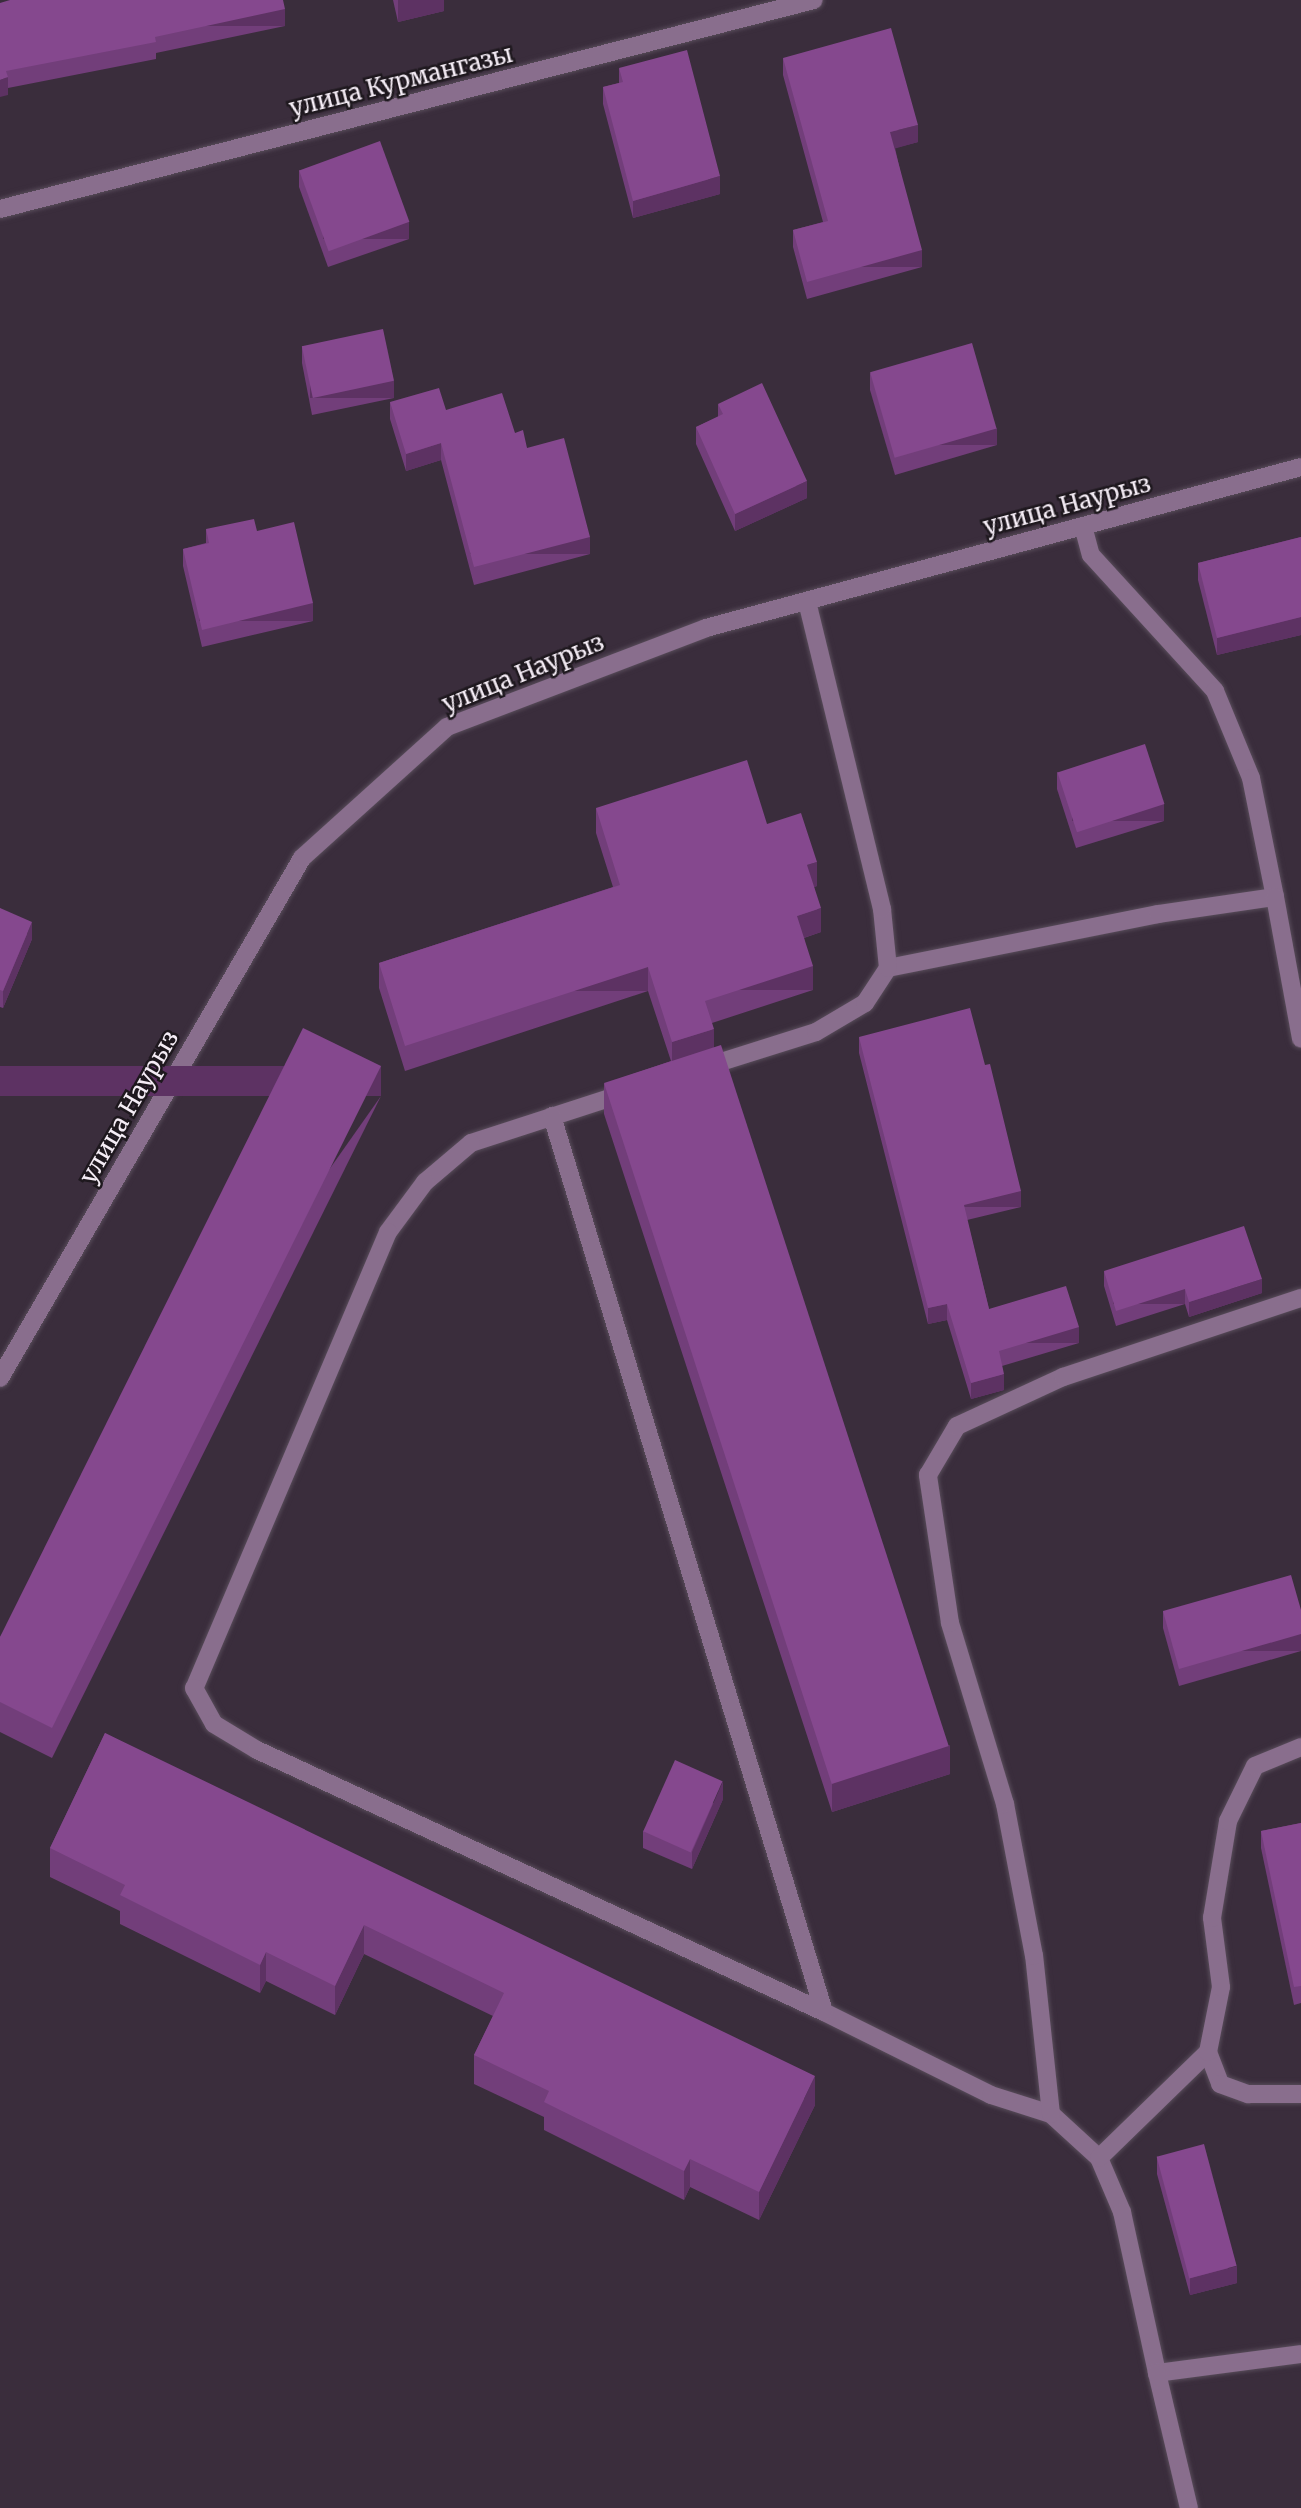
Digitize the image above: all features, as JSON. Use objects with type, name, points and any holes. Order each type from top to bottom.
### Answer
[{"type":"street","name":"улица Курмангазы","points":[[0,209],[814,0]]},
{"type":"street","name":"улица Наурыз","points":[[0,1378],[302,858],[447,727],[706,628],[1301,467]]},
{"type":"street","points":[[1083,526],[1091,555],[1215,691],[1251,778],[1301,1039]]},
{"type":"street","points":[[684,1074],[816,1032],[865,1003],[888,968],[882,909],[807,601]]},
{"type":"street","points":[[888,968],[1158,914],[1275,897]]},
{"type":"street","points":[[644,1087],[471,1143],[425,1182],[388,1232],[194,1688],[214,1724],[257,1750],[824,2012],[991,2095],[1051,2114],[1100,2158],[1122,2212],[1189,2508]]},
{"type":"street","points":[[552,1116],[824,2012]]},
{"type":"street","points":[[1051,2114],[1034,1956],[1005,1804],[950,1623],[928,1475],[957,1426],[1063,1377],[1301,1298]]},
{"type":"street","points":[[1301,1747],[1255,1766],[1228,1821],[1212,1918],[1221,1987],[1208,2052],[1220,2084],[1248,2094],[1301,2094]]},
{"type":"street","points":[[1100,2158],[1208,2052]]},
{"type":"street","points":[[1157,2373],[1301,2354]]},
{"type":"building","points":[[10,0],[283,0],[285,9],[155,37],[156,42],[6,71],[8,77],[0,80],[0,3]]},
{"type":"building","points":[[891,28],[918,125],[890,132],[922,250],[807,282],[793,230],[828,221],[783,58]]},
{"type":"building","points":[[687,50],[720,176],[633,201],[603,87],[623,82],[619,68]]},
{"type":"building","points":[[380,141],[409,222],[329,251],[299,170]]},
{"type":"building","points":[[383,329],[394,381],[313,398],[302,346]]},
{"type":"building","points":[[972,343],[997,429],[895,458],[870,372]]},
{"type":"building","points":[[762,383],[807,481],[735,514],[696,427],[723,414],[718,404]]},
{"type":"building","points":[[439,388],[446,410],[502,393],[515,433],[523,430],[527,448],[564,438],[590,537],[474,567],[441,443],[406,454],[390,402]]},
{"type":"building","points":[[254,519],[257,531],[294,522],[313,603],[202,630],[183,549],[209,543],[206,529]]},
{"type":"building","points":[[1301,537],[1301,617],[1217,638],[1198,563]]},
{"type":"building","points":[[1145,744],[1164,804],[1077,832],[1058,772]]},
{"type":"building","points":[[747,760],[767,824],[801,813],[817,862],[807,865],[821,908],[797,916],[813,966],[705,1001],[714,1029],[672,1042],[648,967],[405,1046],[379,963],[620,885],[596,808]]},
{"type":"building","points":[[0,908],[32,922],[3,991],[0,990]]},
{"type":"building","points":[[970,1008],[985,1065],[990,1064],[1021,1191],[964,1205],[989,1309],[1066,1286],[1079,1327],[999,1351],[1004,1374],[971,1383],[947,1304],[928,1308],[859,1037]]},
{"type":"building","points":[[303,1028],[381,1066],[52,1728],[0,1702],[0,1637]]},
{"type":"building","points":[[721,1045],[949,1746],[832,1784],[604,1083]]},
{"type":"building","points":[[1244,1226],[1262,1279],[1189,1302],[1185,1289],[1116,1311],[1104,1271]]},
{"type":"building","points":[[1291,1575],[1301,1610],[1301,1634],[1179,1669],[1163,1611]]},
{"type":"building","points":[[105,1733],[815,2076],[759,2192],[690,2159],[684,2171],[544,2102],[549,2091],[474,2055],[504,1993],[364,1925],[335,1986],[266,1952],[260,1965],[120,1895],[125,1885],[50,1848]]},
{"type":"building","points":[[675,1760],[723,1781],[691,1852],[643,1831]]},
{"type":"building","points":[[1301,1823],[1301,1986],[1294,1987],[1261,1831]]},
{"type":"building","points":[[1204,2144],[1237,2266],[1189,2278],[1157,2157]]}]
